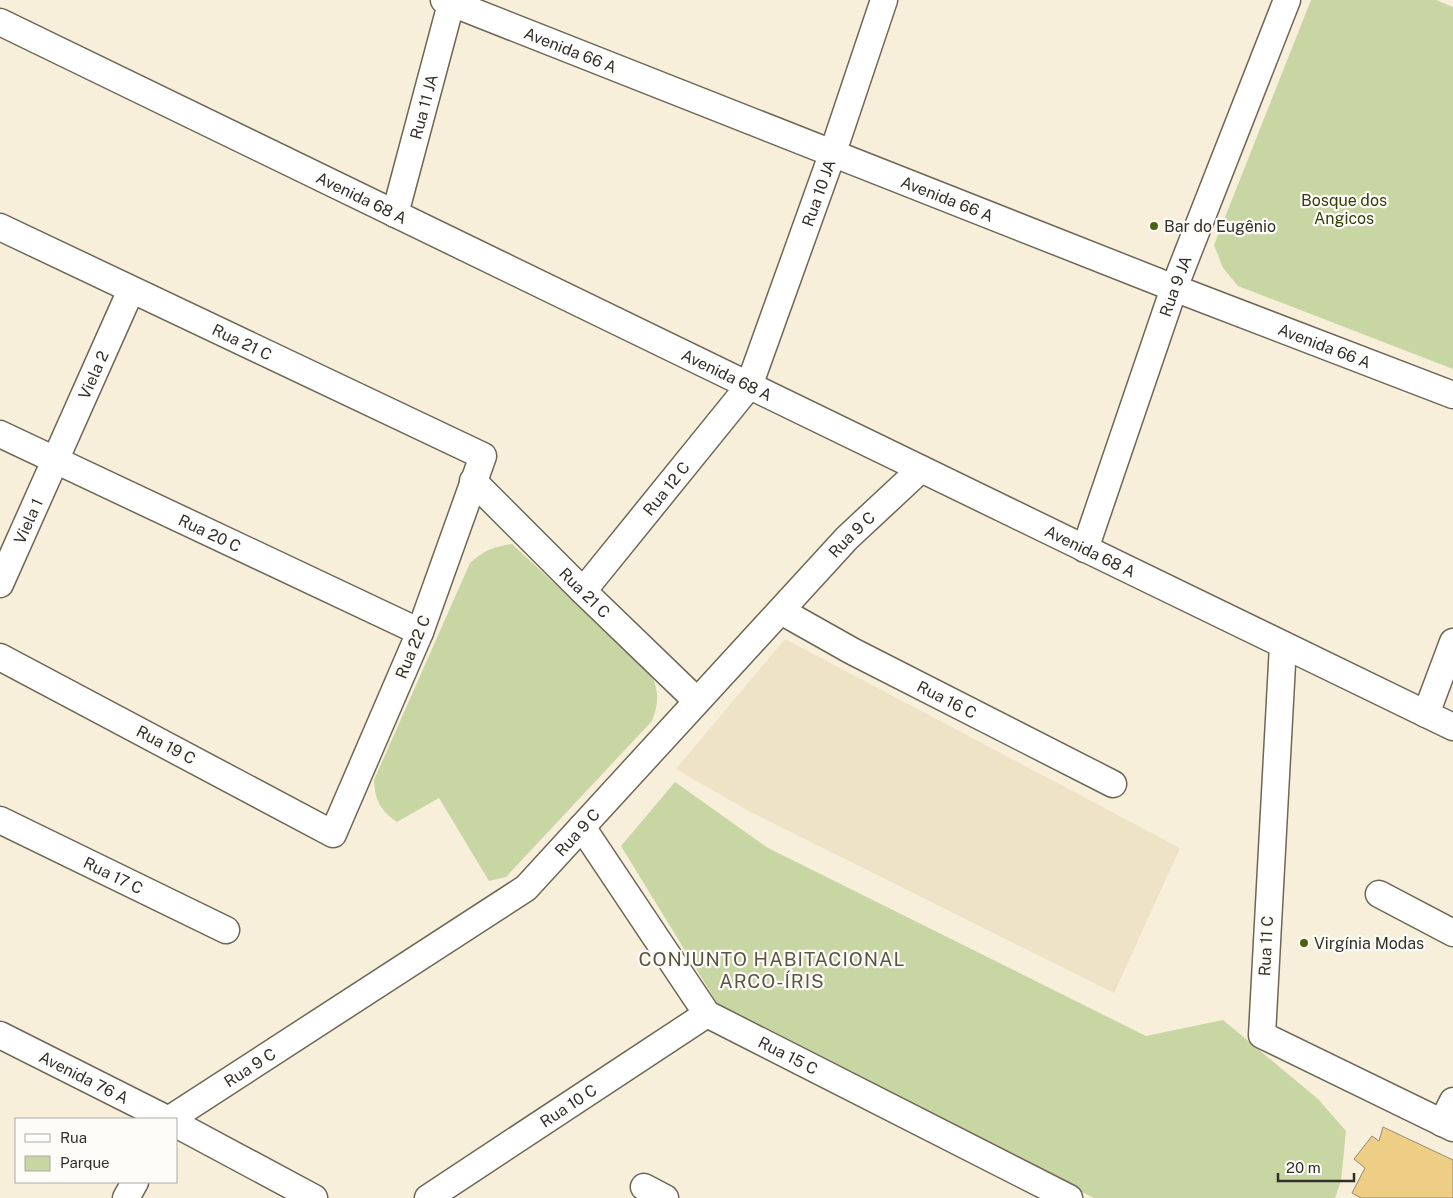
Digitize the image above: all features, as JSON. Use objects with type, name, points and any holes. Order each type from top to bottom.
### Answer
[{"type":"street","name":"Rua 10 JA","points":[[749,386],[833,152],[884,0]]},
{"type":"street","name":"Rua 9 JA","points":[[1085,548],[1174,288],[1287,0]]},
{"type":"street","name":"Avenida 66 A","points":[[449,1],[1174,288],[1453,395]]},
{"type":"street","name":"Rua 11 JA","points":[[395,214],[449,1]]},
{"type":"street","name":"Avenida 68 A","points":[[0,22],[1453,727]]},
{"type":"street","name":"Rua 21 C","points":[[0,227],[483,456]]},
{"type":"street","name":"Viela 2","points":[[55,460],[131,290]]},
{"type":"street","name":"Rua 12 C","points":[[583,590],[749,386]]},
{"type":"street","name":"Rua 20 C","points":[[0,434],[420,632]]},
{"type":"street","name":"Rua 22 C","points":[[333,834],[420,632],[483,456]]},
{"type":"street","name":"Viela 1","points":[[0,584],[55,460]]},
{"type":"street","name":"Rua 9 C","points":[[170,1118],[526,888],[847,538],[921,469]]},
{"type":"street","name":"Rua 21 C","points":[[473,481],[698,701]]},
{"type":"street","name":"Rua 16 C","points":[[781,611],[852,651],[1113,784]]},
{"type":"street","points":[[1426,714],[1453,642]]},
{"type":"street","name":"Rua 11 C","points":[[1283,645],[1262,1035],[1449,1117]]},
{"type":"street","name":"Rua 19 C","points":[[0,657],[333,834]]},
{"type":"street","name":"Rua 17 C","points":[[0,820],[226,930]]},
{"type":"street","name":"Rua 15 C","points":[[582,827],[707,1014],[1070,1198]]},
{"type":"street","points":[[1378,894],[1453,933]]},
{"type":"street","name":"Rua 10 C","points":[[428,1198],[707,1014]]},
{"type":"street","name":"Avenida 76 A","points":[[0,1035],[166,1118]]},
{"type":"street","points":[[178,1125],[314,1198]]},
{"type":"street","points":[[126,1198],[134,1183]]},
{"type":"shaded area","points":[[785,639],[1180,848],[1114,993],[745,809],[676,769]]},
{"type":"green space","name":"Bosque dos Angicos","points":[[1311,0],[1436,0],[1453,7],[1453,369],[1238,286],[1223,268],[1214,245]]},
{"type":"green space","points":[[512,544],[651,673],[656,686],[657,702],[652,721],[506,877],[489,881],[439,798],[397,822],[379,804],[374,780],[470,563],[489,550]]},
{"type":"green space","points":[[675,782],[768,848],[1146,1036],[1223,1020],[1318,1099],[1346,1131],[1341,1181],[1335,1198],[1094,1198],[719,1006],[621,846]]},
{"type":"building","points":[[1383,1127],[1453,1160],[1453,1198],[1361,1198],[1352,1193],[1365,1168],[1354,1159],[1372,1136],[1379,1141]]},
{"type":"place","name":"Bar do Eugênio","points":[[1154,226]]},
{"type":"place","name":"Virgínia Modas","points":[[1304,943]]},
{"type":"district","name":"CONJUNTO HABITACIONAL ARCO-ÍRIS","points":[[772,970]]}]
